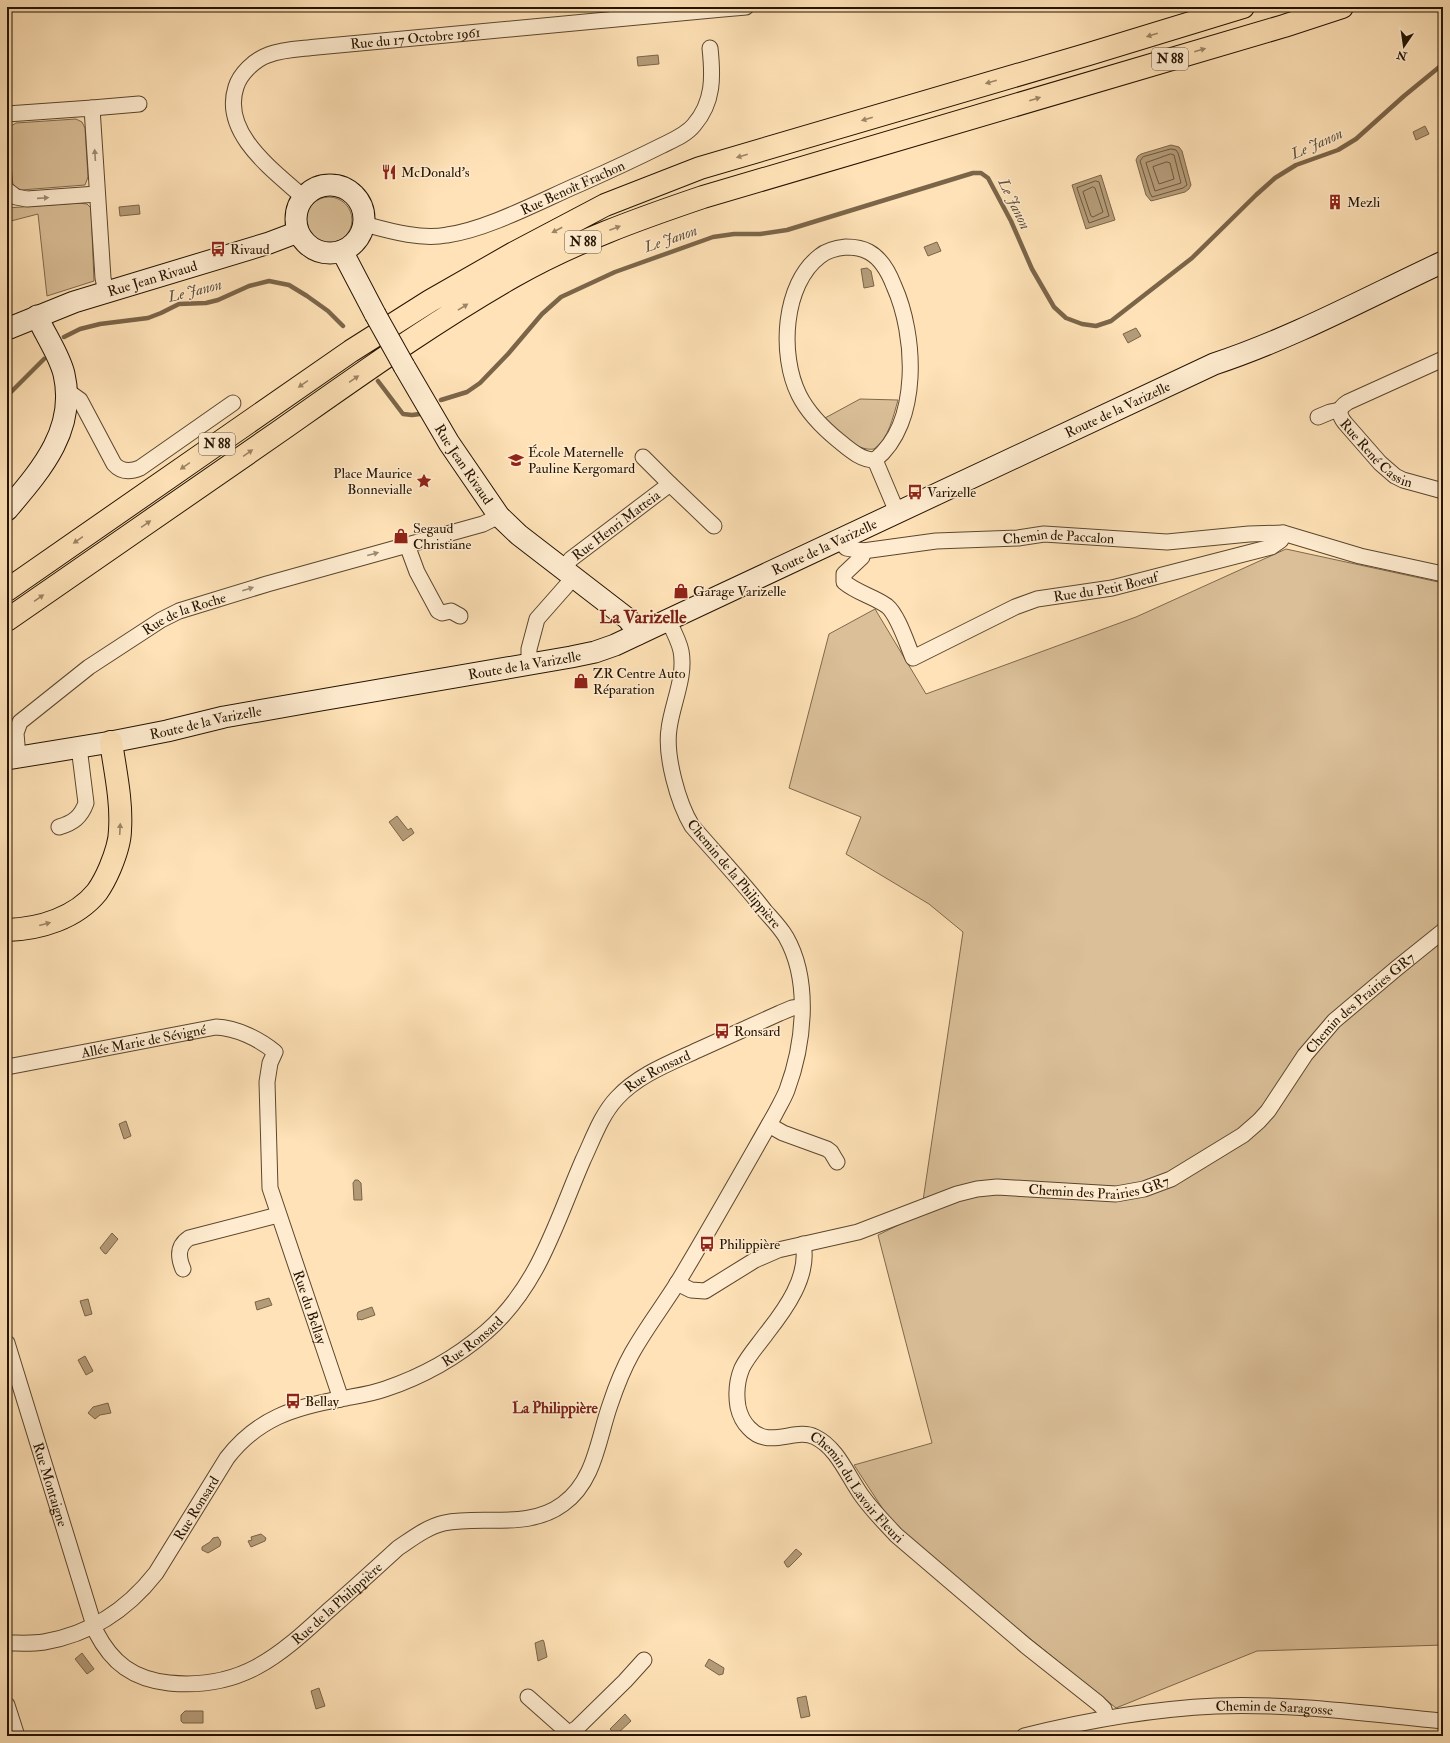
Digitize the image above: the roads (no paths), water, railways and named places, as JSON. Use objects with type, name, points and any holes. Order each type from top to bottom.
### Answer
[{"type":"highway","name":"N 88","points":[[7,590],[351,351],[430,301],[514,253],[605,206],[700,168],[1089,54],[1243,7]]},
{"type":"highway","name":"N 88","points":[[7,620],[350,382],[437,324],[514,276],[565,250],[610,230],[704,197],[1284,26],[1342,7]]},
{"type":"highway","points":[[7,930],[26,929],[54,922],[80,908],[97,892],[116,853],[120,831],[120,813],[111,742]]},
{"type":"main road","points":[[333,184],[344,187],[360,202],[364,213],[364,224],[360,235],[352,245],[342,251],[332,253],[316,250],[303,241],[298,232],[296,214],[303,197],[311,190],[322,185],[333,184]]},
{"type":"main road","name":"Rue Jean Rivaud","points":[[7,329],[37,316],[106,292],[269,243],[298,232]]},
{"type":"main road","name":"Rue Jean Rivaud","points":[[342,251],[375,314],[449,443],[499,516],[565,577],[628,619],[638,634]]},
{"type":"main road","name":"Route de la Varizelle","points":[[12,758],[111,742],[167,731],[224,717],[529,665],[595,652],[638,634],[1214,364],[1298,331],[1443,262]]},
{"type":"main road","points":[[7,510],[45,462],[54,447],[61,430],[66,394],[65,378],[60,363],[37,316]]},
{"type":"street","name":"Rue du 17 Octobre 1961","points":[[303,197],[253,150],[241,135],[234,120],[233,104],[236,87],[244,73],[255,62],[268,55],[292,50],[359,43],[746,7]]},
{"type":"street","name":"Rue Benoît Frachon","points":[[364,224],[428,237],[447,236],[499,219],[629,162],[685,134],[700,118],[710,95],[712,72],[710,48]]},
{"type":"street","points":[[7,114],[139,104]]},
{"type":"street","points":[[92,108],[103,278],[106,292]]},
{"type":"street","points":[[7,190],[16,197],[27,199],[98,194]]},
{"type":"street","points":[[857,248],[869,251],[879,259],[889,274],[901,301],[907,326],[911,360],[910,383],[905,407],[898,428],[886,452],[875,460],[867,460],[860,457],[827,431],[808,411],[798,394],[792,376],[788,355],[788,329],[794,293],[801,277],[810,265],[821,255],[835,249],[857,248]]},
{"type":"street","name":"Rue René Cassin","points":[[1443,359],[1348,402],[1340,410],[1340,415],[1345,423],[1387,470],[1403,480],[1443,491]]},
{"type":"street","points":[[66,394],[73,395],[80,400],[114,464],[118,469],[126,471],[133,471],[140,468],[234,403]]},
{"type":"street","points":[[1318,417],[1340,410]]},
{"type":"street","name":"Rue Henri Matteia","points":[[643,457],[714,526]]},
{"type":"street","points":[[875,460],[897,512]]},
{"type":"street","name":"Rue Henri Matteia","points":[[529,665],[529,649],[537,619],[565,577],[571,559],[670,484]]},
{"type":"street","points":[[460,616],[451,611],[442,613],[438,611],[417,572],[407,545],[482,524],[499,516]]},
{"type":"street","name":"Chemin de Paccalon","points":[[839,539],[846,548],[863,551],[936,541],[1018,538],[1044,534],[1167,542],[1249,534],[1283,534]]},
{"type":"street","points":[[1283,534],[1360,556],[1443,574]]},
{"type":"street","name":"Rue du Petit Boeuf","points":[[863,551],[862,557],[844,574],[844,582],[857,592],[888,607],[894,615],[914,658],[1015,607],[1037,600],[1112,588],[1172,574],[1271,547],[1281,540],[1283,534]]},
{"type":"street","name":"Rue de la Roche","points":[[12,758],[16,733],[20,722],[89,667],[161,620],[197,605],[407,545]]},
{"type":"street","name":"Chemin de la Philippière","points":[[668,620],[681,650],[682,662],[669,728],[668,742],[669,756],[684,812],[692,826],[757,900],[786,936],[796,960],[800,985],[801,1007],[800,1037],[787,1090],[677,1283]]},
{"type":"street","points":[[59,827],[76,820],[83,812],[86,803],[79,747]]},
{"type":"street","name":"Chemin des Prairies GR7","points":[[677,1283],[691,1290],[705,1291],[755,1260],[778,1250],[858,1232],[957,1194],[977,1189],[997,1187],[1116,1194],[1144,1189],[1171,1179],[1243,1135],[1259,1121],[1268,1111],[1304,1055],[1334,1021],[1443,931]]},
{"type":"street","name":"Rue Ronsard","points":[[7,1644],[44,1642],[62,1638],[94,1626],[128,1605],[144,1589],[156,1573],[227,1458],[240,1441],[270,1421],[288,1412],[385,1390],[440,1365],[486,1332],[526,1287],[545,1254],[581,1165],[604,1116],[618,1098],[636,1082],[664,1066],[773,1016],[792,1008],[801,1007]]},
{"type":"street","name":"Allée Marie de Sévigné","points":[[7,1067],[216,1027],[226,1027],[258,1040],[275,1052]]},
{"type":"street","name":"Rue du Bellay","points":[[275,1052],[270,1063],[267,1082],[269,1176],[271,1194],[341,1399]]},
{"type":"street","points":[[768,1125],[827,1149],[837,1162]]},
{"type":"street","points":[[182,1269],[179,1259],[179,1252],[184,1241],[189,1238],[278,1215]]},
{"type":"street","name":"Chemin du Lavoir Fleuri","points":[[803,1244],[804,1262],[796,1289],[772,1327],[749,1356],[741,1369],[737,1385],[737,1401],[743,1421],[753,1432],[765,1437],[778,1438],[809,1435],[823,1442],[834,1454],[877,1516],[896,1535],[1026,1646],[1098,1703],[1104,1709],[1106,1717]]},
{"type":"street","name":"Rue de la Philippière","points":[[94,1626],[100,1640],[114,1661],[138,1676],[158,1682],[207,1684],[230,1678],[271,1660],[287,1648],[398,1548],[429,1528],[461,1521],[521,1520],[539,1516],[562,1505],[578,1490],[587,1476],[610,1405],[631,1354],[677,1283]]},
{"type":"street","name":"Rue Montaigne","points":[[7,1343],[94,1626]]},
{"type":"street","points":[[528,1697],[568,1735],[620,1687],[644,1660]]},
{"type":"street","points":[[7,1705],[17,1736]]},
{"type":"street","name":"Chemin de Saragosse","points":[[1024,1736],[1106,1717],[1195,1707],[1266,1706],[1353,1712],[1443,1721]]},
{"type":"water","points":[[658,55],[659,64],[638,66],[637,57]]},
{"type":"water","points":[[1425,126],[1429,134],[1416,140],[1413,132]]},
{"type":"water","points":[[1171,145],[1179,147],[1182,151],[1191,185],[1185,192],[1151,201],[1146,195],[1136,160],[1141,154]]},
{"type":"water","points":[[1101,175],[1115,220],[1086,229],[1072,185]]},
{"type":"water","points":[[139,205],[140,214],[120,216],[119,207]]},
{"type":"water","points":[[937,242],[941,251],[928,256],[924,247]]},
{"type":"water","points":[[867,268],[871,271],[874,286],[864,288],[861,269]]},
{"type":"water","points":[[1136,328],[1141,336],[1128,343],[1123,334]]},
{"type":"water","points":[[397,816],[408,830],[411,828],[414,833],[403,841],[389,822]]},
{"type":"water","points":[[126,1121],[131,1136],[124,1139],[119,1124]]},
{"type":"water","points":[[355,1180],[358,1180],[361,1183],[362,1200],[354,1200],[353,1183]]},
{"type":"water","points":[[112,1233],[118,1239],[106,1254],[100,1248]]},
{"type":"water","points":[[269,1298],[272,1305],[257,1310],[255,1302]]},
{"type":"water","points":[[88,1299],[92,1314],[85,1316],[80,1301]]},
{"type":"water","points":[[372,1307],[375,1315],[358,1320],[358,1312]]},
{"type":"water","points":[[85,1356],[93,1371],[86,1375],[78,1360]]},
{"type":"water","points":[[108,1403],[111,1413],[100,1415],[95,1419],[88,1413],[93,1407]]},
{"type":"water","points":[[261,1534],[266,1538],[265,1541],[251,1547],[248,1541],[252,1540],[251,1537]]},
{"type":"water","points":[[218,1537],[221,1542],[220,1546],[208,1553],[202,1550],[202,1547],[213,1538]]},
{"type":"water","points":[[796,1549],[802,1554],[789,1567],[787,1567],[784,1562]]},
{"type":"water","points":[[543,1640],[547,1657],[538,1661],[535,1643]]},
{"type":"water","points":[[82,1653],[94,1669],[87,1674],[75,1659]]},
{"type":"water","points":[[709,1659],[724,1668],[723,1674],[719,1675],[705,1666]]},
{"type":"water","points":[[319,1688],[325,1706],[316,1709],[311,1691]]},
{"type":"water","points":[[806,1696],[810,1716],[801,1718],[797,1698]]},
{"type":"water","points":[[185,1711],[203,1711],[203,1723],[183,1723],[181,1721],[181,1715]]},
{"type":"water","points":[[625,1714],[631,1721],[616,1735],[610,1729]]},
{"type":"waterway","name":"Le Janon","points":[[441,400],[467,392],[480,383],[508,354],[542,314],[561,297],[615,272],[713,237],[734,234],[760,234],[787,230],[973,173],[981,173],[988,178],[1011,221],[1032,269],[1054,307],[1066,318],[1082,324],[1096,326],[1111,321],[1192,258],[1275,178],[1296,165],[1338,150],[1356,139],[1404,96],[1443,64]]},
{"type":"waterway","name":"Le Janon","points":[[64,337],[80,329],[100,324],[148,318],[179,304],[206,303],[218,300],[249,286],[269,281],[289,285],[328,311],[343,326]]},
{"type":"waterway","name":"Le Janon","points":[[7,396],[44,359]]},
{"type":"waterway","name":"Le Janon","points":[[378,381],[403,414],[420,414]]},
{"type":"place","name":"McDonald's","points":[[389,172]]},
{"type":"place","name":"Mezli","points":[[1335,202]]},
{"type":"place","name":"Rivaud","points":[[218,249]]},
{"type":"place","name":"École Maternelle Pauline Kergomard","points":[[516,460]]},
{"type":"place","name":"Place Maurice Bonnevialle","points":[[424,481]]},
{"type":"place","name":"Varizelle","points":[[915,492]]},
{"type":"place","name":"Segaud Christiane","points":[[401,536]]},
{"type":"place","name":"Garage Varizelle","points":[[681,591]]},
{"type":"place","name":"ZR Centre Auto Réparation","points":[[581,681]]},
{"type":"place","name":"Ronsard","points":[[722,1031]]},
{"type":"place","name":"Philippière","points":[[707,1244]]},
{"type":"place","name":"Bellay","points":[[293,1401]]},
{"type":"district","name":"La Varizelle","points":[[643,617]]},
{"type":"district","name":"La Philippière","points":[[555,1408]]}]
